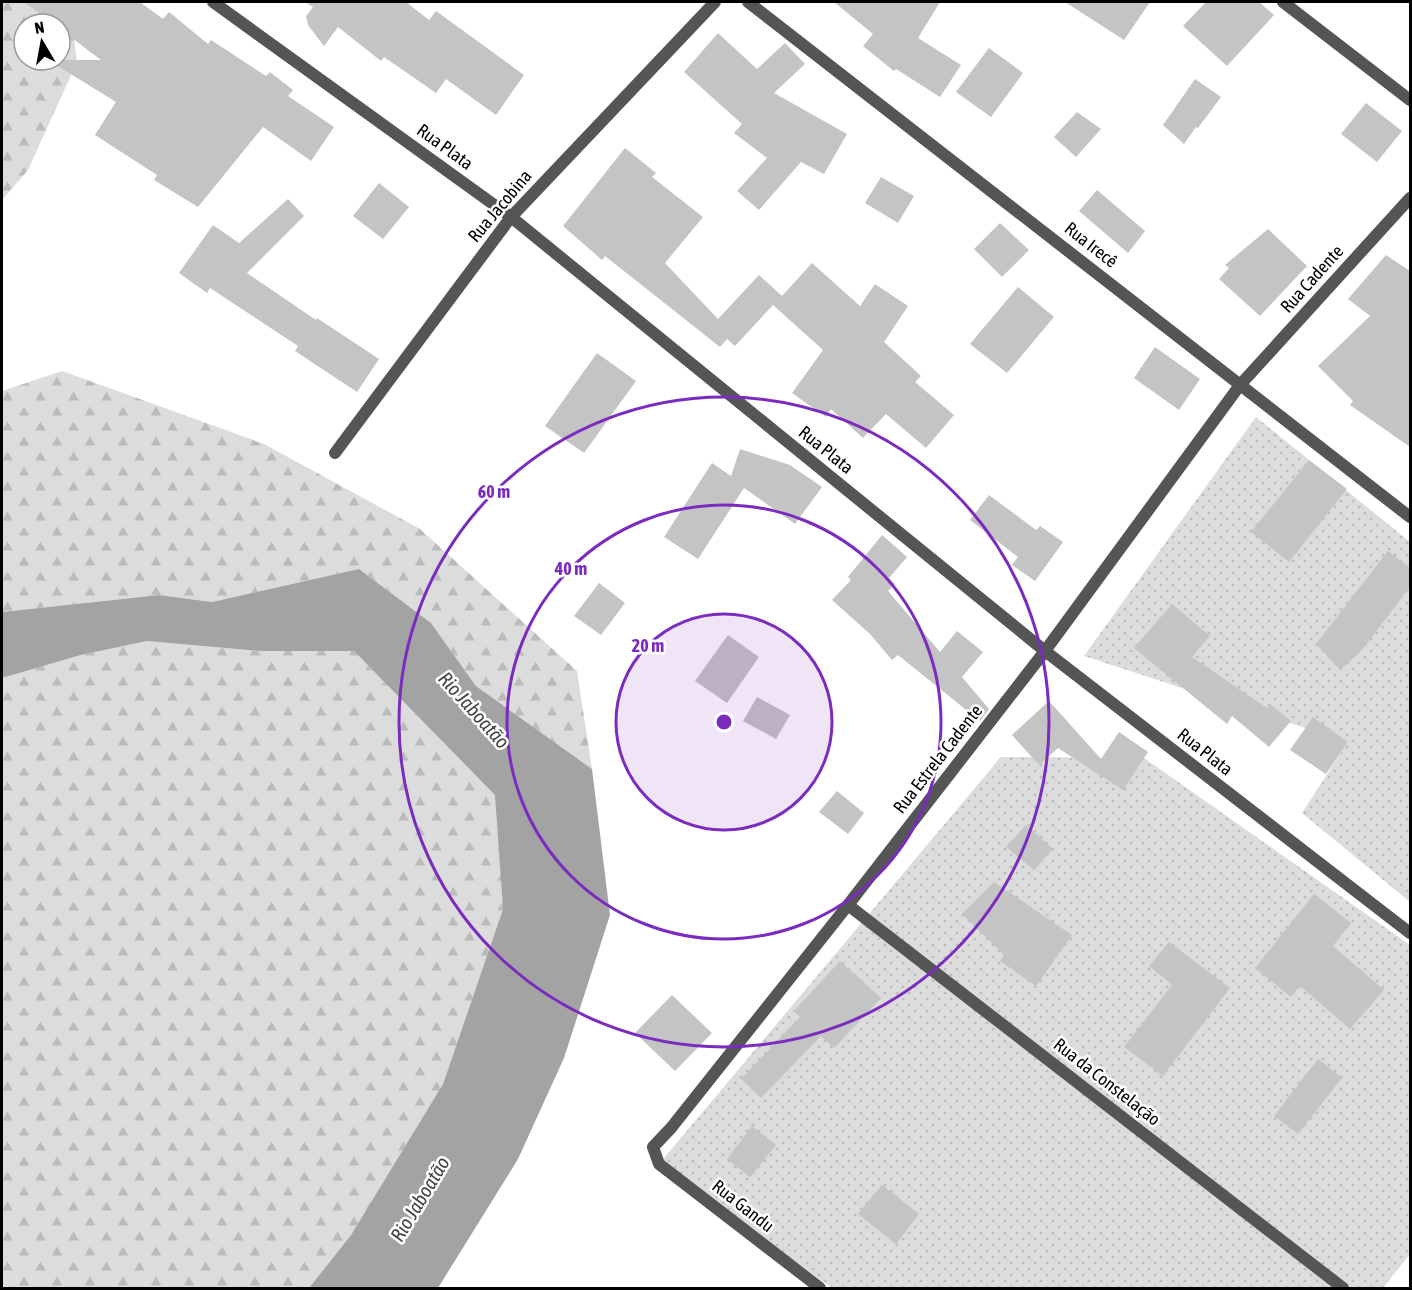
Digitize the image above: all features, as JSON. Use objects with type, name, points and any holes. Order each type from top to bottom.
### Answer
[{"type":"street","name":"Rua Plata","points":[[213,2],[511,217],[1045,651],[1410,933]]},
{"type":"street","name":"Rua Jacobina","points":[[335,453],[511,217],[715,2]]},
{"type":"street","name":"Rua Irecê","points":[[748,2],[1410,517]]},
{"type":"street","points":[[1283,2],[1410,100]]},
{"type":"street","name":"Rua Cadente","points":[[1240,385],[1410,198]]},
{"type":"street","name":"Rua Estrela Cadente","points":[[653,1147],[671,1128],[848,905],[1045,651],[1240,385]]},
{"type":"street","name":"Rua da Constelação","points":[[848,905],[1343,1288]]},
{"type":"street","name":"Rua Gandu","points":[[653,1147],[659,1164],[820,1288]]},
{"type":"green space","points":[[2,2],[69,2],[70,12],[12,12],[12,72],[72,72],[72,24],[77,62],[28,170],[2,200]]},
{"type":"green space","points":[[62,371],[264,444],[420,529],[577,671],[592,769],[476,686],[431,623],[359,569],[212,602],[159,595],[2,612],[2,391]]},
{"type":"green space","points":[[1256,417],[1410,542],[1410,902],[1302,813],[1348,742],[1084,656]]},
{"type":"green space","points":[[147,641],[260,651],[354,651],[496,795],[503,909],[443,1084],[351,1235],[309,1288],[2,1288],[2,678],[81,655]]},
{"type":"green space","points":[[1001,757],[1144,758],[1410,945],[1410,1254],[1383,1288],[832,1288],[659,1164]]},
{"type":"water","name":"Rio Jaboatão","points":[[359,569],[431,623],[476,686],[592,769],[610,915],[564,1058],[518,1159],[438,1288],[309,1288],[351,1235],[443,1084],[503,909],[495,795],[354,651],[260,651],[147,641],[81,655],[2,678],[2,612],[159,595],[212,602]]},
{"type":"building","points":[[24,2],[140,2],[163,19],[169,12],[208,44],[211,40],[266,76],[270,72],[293,90],[288,96],[334,127],[311,161],[263,127],[198,207],[154,180],[157,175],[95,135],[116,102],[67,72],[72,72],[72,60],[101,60],[72,38],[72,12],[38,12]]},
{"type":"building","points":[[305,2],[406,2],[429,20],[436,11],[524,75],[496,115],[446,79],[436,93],[384,57],[381,61],[338,27],[324,46],[308,25],[306,16],[313,7]]},
{"type":"building","points":[[834,2],[940,2],[918,38],[961,65],[940,97],[896,69],[894,71],[863,46],[873,34]]},
{"type":"building","points":[[1065,2],[1150,2],[1124,40]]},
{"type":"building","points":[[1206,2],[1259,2],[1274,15],[1227,66],[1183,26]]},
{"type":"building","points":[[718,33],[757,69],[785,43],[805,64],[774,93],[847,134],[824,174],[801,162],[759,210],[737,191],[767,158],[734,133],[742,124],[684,72]]},
{"type":"building","points":[[989,48],[1023,73],[991,117],[956,92]]},
{"type":"building","points":[[1195,79],[1221,97],[1184,144],[1163,125]]},
{"type":"building","points":[[1366,103],[1402,131],[1377,162],[1341,134]]},
{"type":"building","points":[[1077,112],[1101,129],[1076,157],[1054,137]]},
{"type":"building","points":[[625,148],[656,173],[652,177],[703,217],[665,263],[718,319],[759,275],[782,296],[812,263],[860,306],[875,284],[908,306],[884,342],[921,376],[915,382],[954,415],[926,448],[886,414],[863,438],[831,409],[826,417],[792,393],[823,350],[773,305],[735,346],[727,339],[720,347],[605,256],[602,260],[563,226]]},
{"type":"building","points":[[881,177],[914,196],[898,223],[865,203]]},
{"type":"building","points":[[379,183],[409,207],[383,239],[353,216]]},
{"type":"building","points":[[1097,190],[1145,231],[1128,253],[1079,211]]},
{"type":"building","points":[[288,199],[304,216],[247,273],[379,359],[357,392],[295,351],[298,346],[210,288],[207,293],[179,273],[213,225],[239,243]]},
{"type":"building","points":[[1000,223],[1029,250],[1002,277],[974,249]]},
{"type":"building","points":[[1268,229],[1307,266],[1260,316],[1219,279],[1229,268],[1225,265]]},
{"type":"building","points":[[1386,255],[1410,271],[1410,447],[1350,405],[1353,401],[1318,366],[1370,316],[1348,299]]},
{"type":"building","points":[[1018,287],[1054,317],[1007,373],[970,344]]},
{"type":"building","points":[[1155,347],[1200,379],[1179,410],[1134,378]]},
{"type":"building","points":[[597,353],[636,381],[584,453],[545,426]]},
{"type":"building","points":[[740,449],[790,465],[822,487],[795,524],[744,488],[698,559],[664,537],[712,463],[731,476]]},
{"type":"building","points":[[1309,460],[1347,489],[1289,562],[1251,532]]},
{"type":"building","points":[[989,495],[1036,530],[1040,526],[1063,542],[1035,581],[1012,565],[1018,557],[970,520]]},
{"type":"building","points":[[882,535],[907,557],[889,578],[895,584],[888,591],[940,652],[957,631],[983,652],[962,677],[989,709],[980,721],[898,655],[892,660],[870,634],[832,600],[851,580],[848,577]]},
{"type":"building","points":[[1388,551],[1410,568],[1410,587],[1362,650],[1340,670],[1316,644]]},
{"type":"building","points":[[599,583],[625,603],[601,635],[574,616]]},
{"type":"building","points":[[1172,604],[1210,636],[1192,657],[1267,708],[1270,704],[1291,721],[1269,747],[1232,716],[1227,724],[1134,648]]},
{"type":"building","points":[[728,635],[759,657],[727,703],[695,681]]},
{"type":"building","points":[[757,697],[790,715],[776,739],[743,721]]},
{"type":"building","points":[[1049,701],[1101,759],[1119,732],[1148,752],[1123,790],[1058,748],[1039,765],[1012,735]]},
{"type":"building","points":[[1313,717],[1348,742],[1326,774],[1290,750]]},
{"type":"building","points":[[837,791],[864,813],[848,834],[819,812]]},
{"type":"building","points":[[1026,825],[1053,849],[1034,870],[1006,847]]},
{"type":"building","points":[[994,882],[1072,935],[1036,986],[1000,961],[1004,955],[962,914]]},
{"type":"building","points":[[1314,894],[1351,923],[1333,946],[1384,990],[1350,1029],[1300,986],[1291,997],[1255,968]]},
{"type":"building","points":[[1169,942],[1230,988],[1163,1076],[1124,1047],[1172,985],[1149,966]]},
{"type":"building","points":[[840,961],[881,998],[834,1048],[821,1036],[761,1098],[741,1079],[800,1017],[794,1011]]},
{"type":"building","points":[[672,995],[712,1033],[675,1071],[635,1033]]},
{"type":"building","points":[[1318,1059],[1342,1078],[1298,1134],[1274,1116]]},
{"type":"building","points":[[752,1126],[776,1145],[750,1177],[727,1159]]},
{"type":"building","points":[[882,1185],[919,1214],[896,1244],[858,1214]]}]
